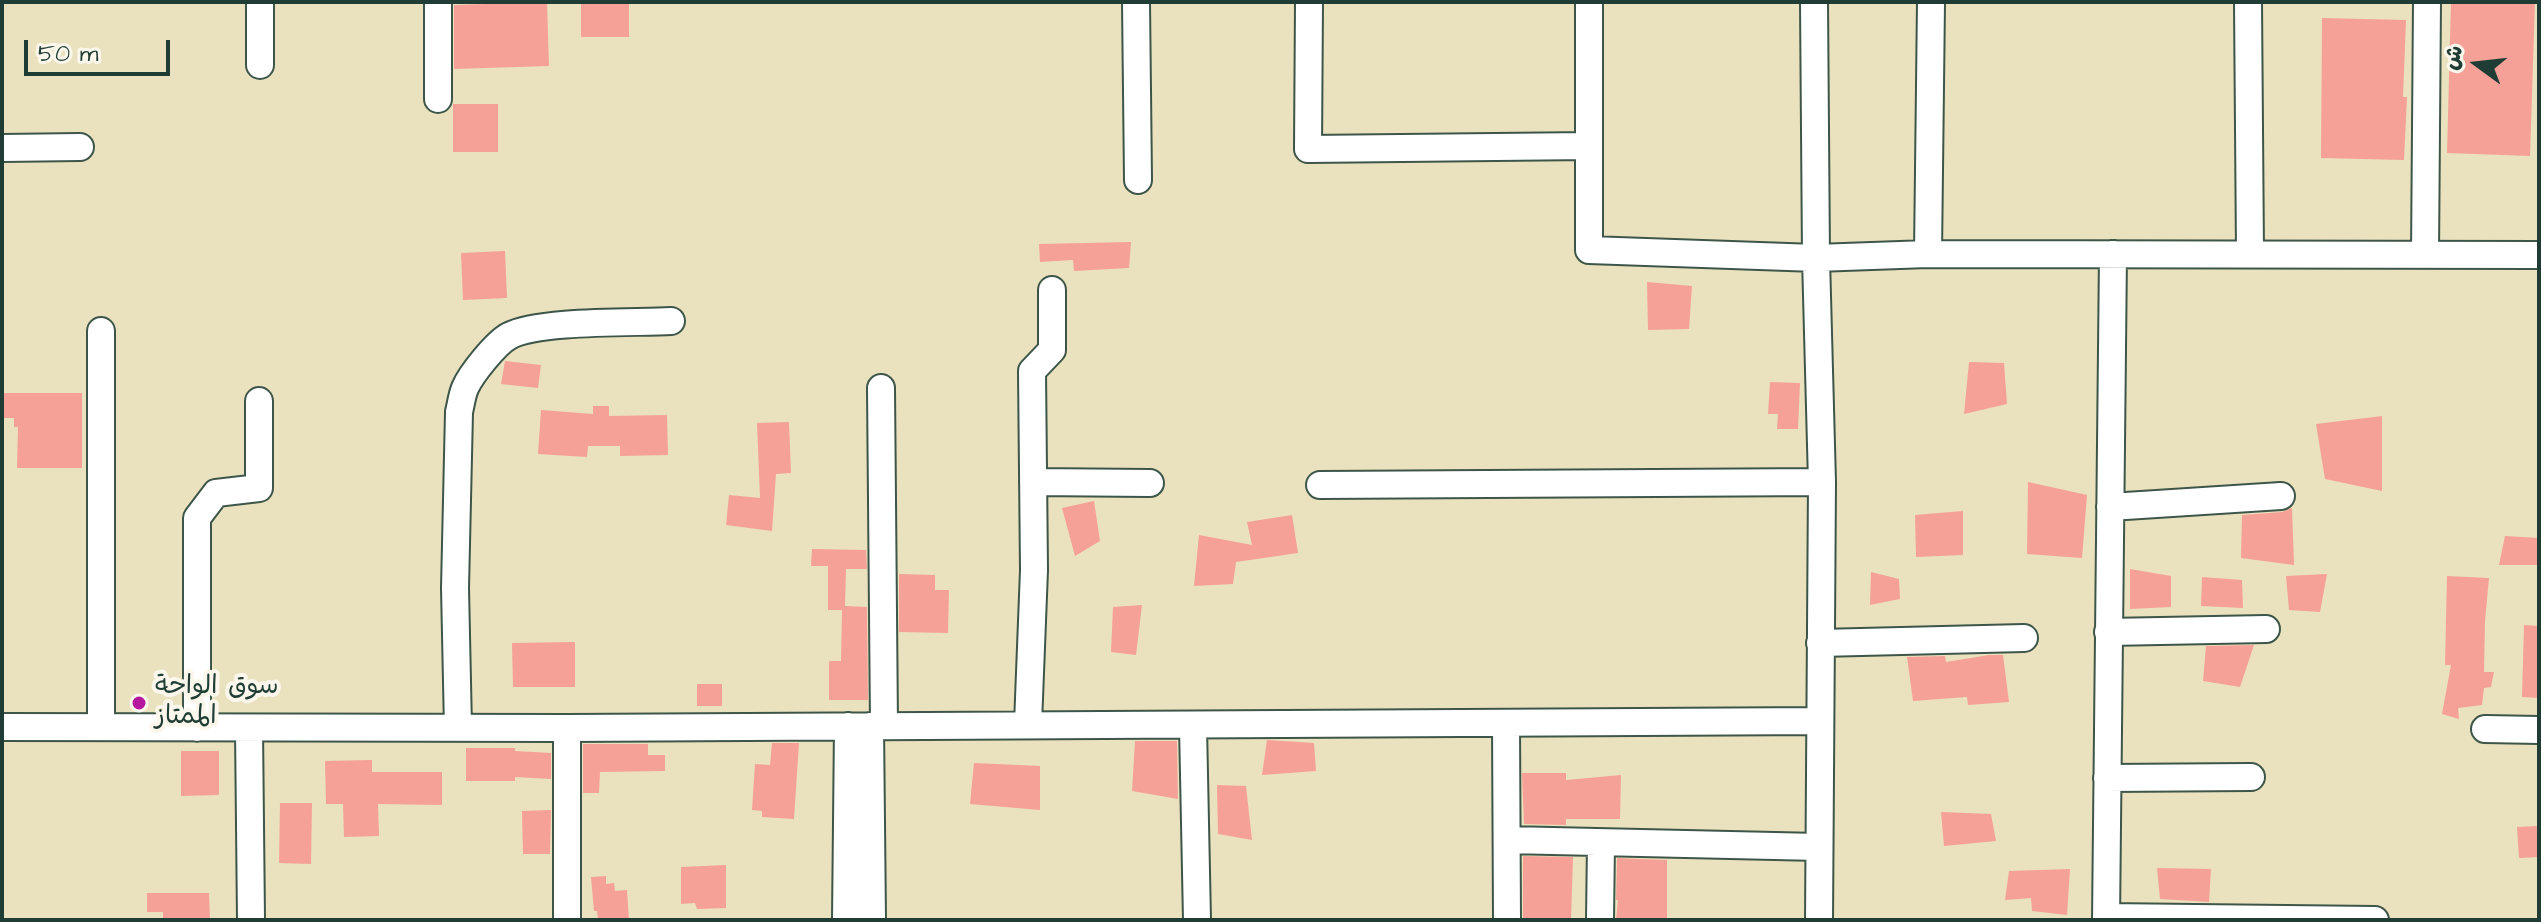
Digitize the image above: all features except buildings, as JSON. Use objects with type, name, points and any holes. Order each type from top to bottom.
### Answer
[{"type":"street","points":[[260,2],[260,65]]},
{"type":"street","points":[[438,2],[438,99]]},
{"type":"street","points":[[1136,2],[1138,180]]},
{"type":"street","points":[[1309,2],[1308,149],[1589,146]]},
{"type":"street","points":[[1589,2],[1589,250],[1816,258],[1928,254],[2539,255]]},
{"type":"street","points":[[1814,2],[1822,482],[1819,920]]},
{"type":"street","points":[[1928,254],[1931,2]]},
{"type":"street","points":[[2248,2],[2250,254]]},
{"type":"street","points":[[2425,255],[2427,2]]},
{"type":"street","points":[[2,148],[80,147]]},
{"type":"street","points":[[2113,254],[2106,918],[2375,920]]},
{"type":"street","points":[[1028,724],[1034,570],[1032,371],[1052,350],[1052,290]]},
{"type":"street","points":[[458,728],[455,588],[458,427],[465,388],[474,372],[502,340],[512,334],[551,326],[671,321]]},
{"type":"street","points":[[101,331],[101,727]]},
{"type":"street","points":[[846,920],[867,726],[881,388]]},
{"type":"street","points":[[197,728],[197,518],[216,493],[259,488],[259,401]]},
{"type":"street","points":[[1033,482],[1150,483]]},
{"type":"street","points":[[1320,485],[1822,482]]},
{"type":"street","points":[[2110,507],[2281,496]]},
{"type":"street","points":[[2108,632],[2266,629]]},
{"type":"street","points":[[1820,643],[2024,638]]},
{"type":"street","points":[[2,727],[1193,726],[1819,721]]},
{"type":"street","points":[[1506,723],[1507,920]]},
{"type":"street","points":[[867,726],[872,920]]},
{"type":"street","points":[[1193,726],[1197,920]]},
{"type":"street","points":[[567,728],[567,920]]},
{"type":"street","points":[[249,729],[251,920]]},
{"type":"street","points":[[2485,729],[2539,730]]},
{"type":"street","points":[[2107,778],[2251,777]]},
{"type":"street","points":[[1508,840],[1819,847]]},
{"type":"street","points":[[1600,920],[1601,843]]},
{"type":"place","name":"سوق الواحة الممتاز","points":[[139,703]]}]
